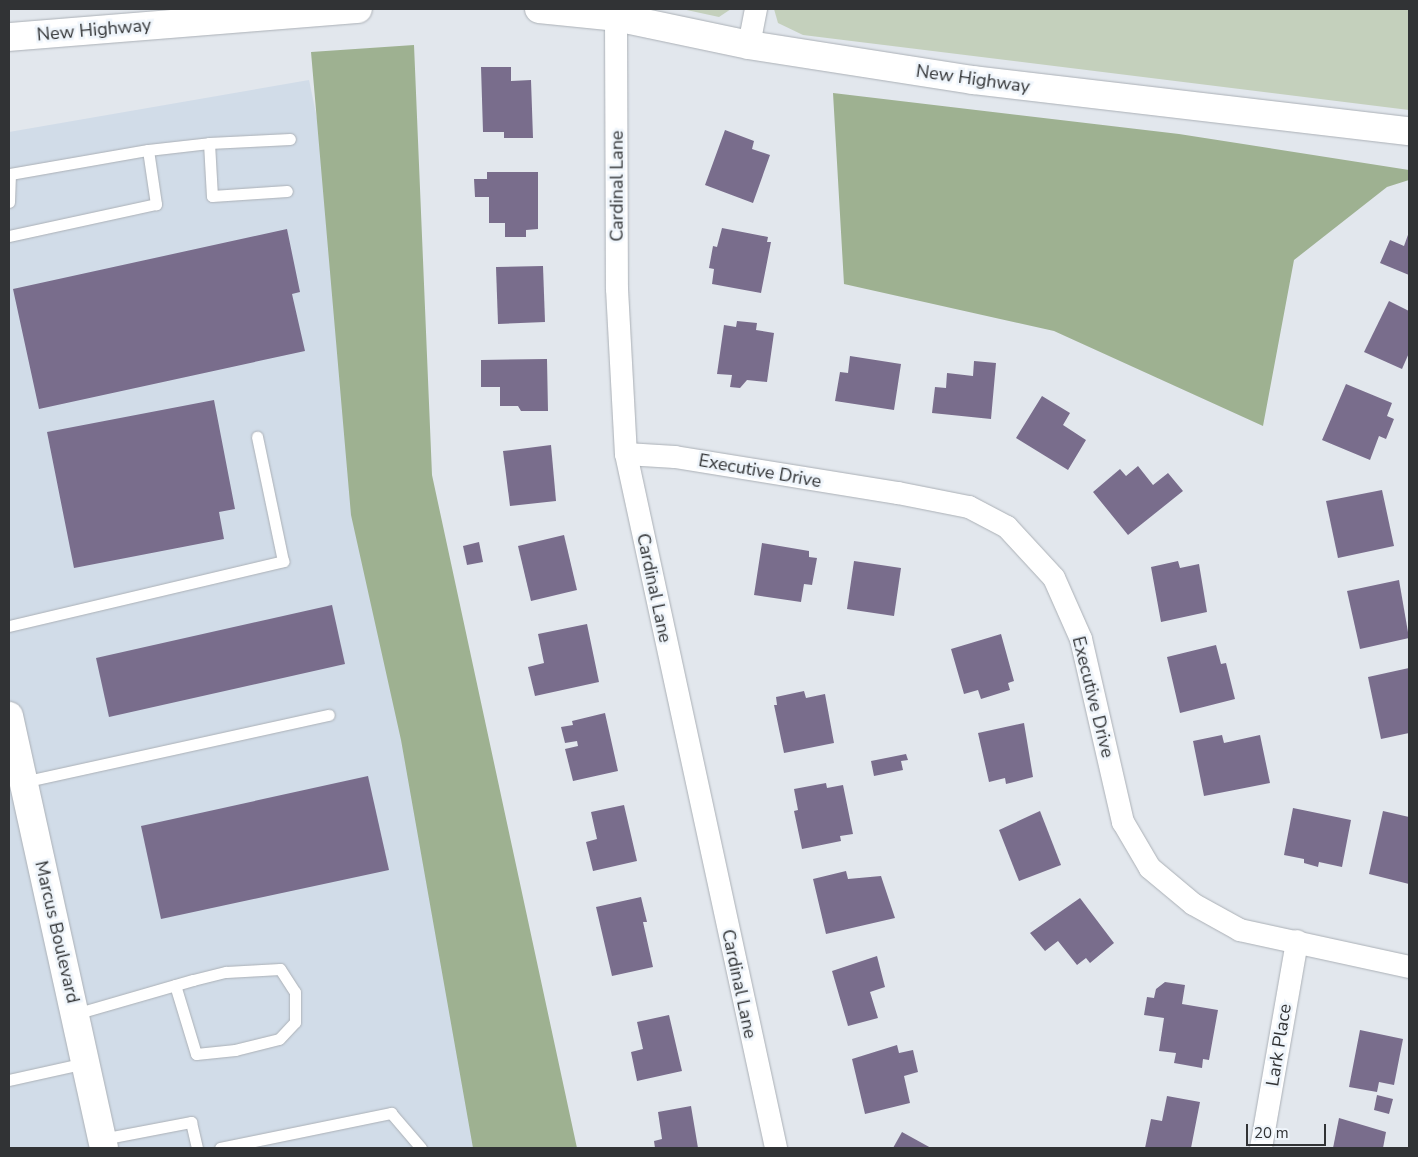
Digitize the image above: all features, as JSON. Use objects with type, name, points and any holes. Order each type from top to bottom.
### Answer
[{"type":"street","name":"New Highway","points":[[9,37],[358,9]]},
{"type":"street","name":"New Highway","points":[[539,9],[616,17],[749,45],[973,80],[1409,131]]},
{"type":"street","points":[[749,45],[756,9]]},
{"type":"street","name":"Cardinal Lane","points":[[616,17],[617,289],[626,454],[776,1148]]},
{"type":"street","name":"Executive Drive","points":[[626,454],[675,457],[898,493],[969,507],[1007,527],[1054,578],[1081,639],[1123,822],[1150,868],[1192,904],[1240,930],[1409,967]]},
{"type":"street","name":"Marcus Boulevard","points":[[9,716],[103,1144]]},
{"type":"street","name":"Lark Place","points":[[1261,1148],[1297,941]]},
{"type":"lane","points":[[9,202],[10,174],[148,150],[209,143],[290,139]]},
{"type":"lane","points":[[209,143],[212,196],[287,191]]},
{"type":"lane","points":[[9,236],[156,204],[148,150]]},
{"type":"lane","points":[[9,626],[283,561],[257,437]]},
{"type":"lane","points":[[23,782],[329,715]]},
{"type":"lane","points":[[75,1014],[175,985],[226,972],[280,969],[295,992],[295,1022],[280,1039],[235,1050],[196,1054],[175,985]]},
{"type":"lane","points":[[9,1080],[86,1063]]},
{"type":"lane","points":[[220,1148],[391,1113],[421,1148]]},
{"type":"lane","points":[[103,1144],[191,1122],[197,1148]]},
{"type":"shaded area","points":[[309,80],[530,1148],[9,1148],[9,132]]},
{"type":"green space","points":[[682,9],[731,9],[719,17]]},
{"type":"green space","points":[[774,9],[1409,9],[1409,110],[803,35],[778,23]]},
{"type":"green space","points":[[414,45],[432,475],[577,1148],[473,1148],[401,740],[351,515],[311,52]]},
{"type":"green space","points":[[833,93],[1179,134],[1409,170],[1409,180],[1387,187],[1294,260],[1263,426],[1054,331],[844,284]]},
{"type":"building","points":[[481,67],[511,67],[511,81],[531,80],[533,138],[504,138],[504,132],[483,132]]},
{"type":"building","points":[[725,130],[754,141],[752,149],[770,155],[753,203],[705,185]]},
{"type":"building","points":[[487,172],[538,172],[538,229],[526,230],[526,237],[505,237],[505,223],[489,223],[489,197],[475,197],[474,179],[487,179]]},
{"type":"building","points":[[722,228],[768,237],[767,242],[771,242],[761,293],[712,284],[714,269],[709,268],[713,246],[717,247]]},
{"type":"building","points":[[287,229],[300,292],[292,294],[305,351],[39,409],[13,289]]},
{"type":"building","points":[[1409,232],[1409,275],[1380,263],[1390,240],[1404,246]]},
{"type":"building","points":[[543,266],[545,322],[498,324],[496,267]]},
{"type":"building","points":[[1389,301],[1409,311],[1409,353],[1402,369],[1364,352]]},
{"type":"building","points":[[737,321],[757,323],[756,330],[774,333],[767,382],[747,380],[740,388],[730,387],[732,375],[717,374],[724,325],[736,327]]},
{"type":"building","points":[[850,356],[901,364],[894,410],[835,401],[840,372],[848,373]]},
{"type":"building","points":[[547,359],[548,411],[521,411],[518,406],[500,406],[500,387],[481,387],[481,360]]},
{"type":"building","points":[[974,361],[996,363],[991,419],[932,413],[935,387],[946,388],[947,373],[973,376]]},
{"type":"building","points":[[1346,384],[1392,403],[1387,416],[1394,419],[1386,439],[1379,436],[1370,460],[1322,440]]},
{"type":"building","points":[[1042,396],[1070,413],[1063,425],[1086,440],[1068,470],[1016,438]]},
{"type":"building","points":[[214,400],[235,509],[219,512],[224,539],[74,568],[47,432]]},
{"type":"building","points":[[551,445],[556,501],[510,506],[503,451]]},
{"type":"building","points":[[1138,466],[1153,485],[1168,473],[1183,491],[1128,535],[1093,492],[1120,469],[1126,476]]},
{"type":"building","points":[[1382,490],[1394,546],[1338,558],[1326,501]]},
{"type":"building","points":[[564,535],[577,590],[531,601],[518,546]]},
{"type":"building","points":[[479,542],[483,562],[467,565],[463,546]]},
{"type":"building","points":[[762,543],[809,551],[809,557],[817,558],[812,585],[804,584],[801,602],[754,595]]},
{"type":"building","points":[[854,561],[901,568],[894,616],[847,609]]},
{"type":"building","points":[[1178,561],[1180,568],[1199,564],[1207,612],[1161,622],[1151,567]]},
{"type":"building","points":[[1399,580],[1409,638],[1360,649],[1347,591]]},
{"type":"building","points":[[332,605],[345,664],[109,717],[96,658]]},
{"type":"building","points":[[587,624],[599,682],[535,696],[528,667],[544,663],[538,634]]},
{"type":"building","points":[[1001,634],[1014,681],[1008,683],[1010,690],[981,699],[978,690],[964,694],[951,649]]},
{"type":"building","points":[[1216,645],[1221,664],[1226,663],[1235,699],[1180,713],[1167,657]]},
{"type":"building","points":[[1409,668],[1409,733],[1381,739],[1368,677]]},
{"type":"building","points":[[804,691],[806,698],[825,694],[834,743],[784,753],[774,705],[777,705],[776,697]]},
{"type":"building","points":[[605,713],[618,771],[573,781],[565,749],[578,746],[577,741],[565,743],[561,727],[573,725],[572,721]]},
{"type":"building","points":[[1024,723],[1033,777],[1006,784],[1005,778],[989,782],[978,733]]},
{"type":"building","points":[[1222,735],[1224,743],[1260,735],[1270,783],[1204,796],[1193,741]]},
{"type":"building","points":[[906,754],[908,760],[901,761],[903,770],[874,776],[871,761]]},
{"type":"building","points":[[368,776],[389,870],[161,919],[141,826]]},
{"type":"building","points":[[826,783],[827,788],[843,785],[853,834],[840,836],[841,841],[802,849],[794,811],[798,810],[794,789]]},
{"type":"building","points":[[624,805],[637,861],[593,871],[586,842],[597,839],[591,812]]},
{"type":"building","points":[[1293,808],[1351,820],[1342,867],[1319,862],[1318,867],[1304,863],[1304,859],[1284,855]]},
{"type":"building","points":[[1040,811],[1061,865],[1019,881],[999,830]]},
{"type":"building","points":[[1383,811],[1409,817],[1409,884],[1369,874]]},
{"type":"building","points":[[846,871],[848,879],[881,876],[895,918],[826,934],[813,879]]},
{"type":"building","points":[[641,897],[647,922],[643,922],[653,967],[612,976],[596,907]]},
{"type":"building","points":[[1080,898],[1114,943],[1090,963],[1086,958],[1077,965],[1058,941],[1045,951],[1030,933]]},
{"type":"building","points":[[877,956],[885,987],[870,992],[878,1018],[848,1026],[832,971]]},
{"type":"building","points":[[1165,982],[1185,985],[1182,1004],[1218,1010],[1209,1060],[1203,1059],[1202,1068],[1174,1063],[1176,1053],[1159,1051],[1164,1018],[1144,1015],[1147,997],[1154,998],[1156,989]]},
{"type":"building","points":[[669,1015],[682,1071],[637,1081],[631,1052],[643,1049],[637,1022]]},
{"type":"building","points":[[1360,1030],[1403,1039],[1394,1085],[1379,1082],[1377,1092],[1349,1087]]},
{"type":"building","points":[[897,1045],[899,1053],[913,1050],[918,1072],[904,1076],[910,1103],[865,1114],[852,1059]]},
{"type":"building","points":[[1377,1095],[1393,1099],[1389,1114],[1374,1110]]},
{"type":"building","points":[[1167,1096],[1200,1102],[1191,1148],[1145,1148],[1151,1119],[1162,1121]]},
{"type":"building","points":[[691,1106],[698,1148],[655,1148],[654,1141],[662,1139],[658,1112]]},
{"type":"building","points":[[1339,1118],[1386,1132],[1383,1148],[1333,1148]]},
{"type":"building","points":[[902,1132],[931,1148],[893,1148]]}]
